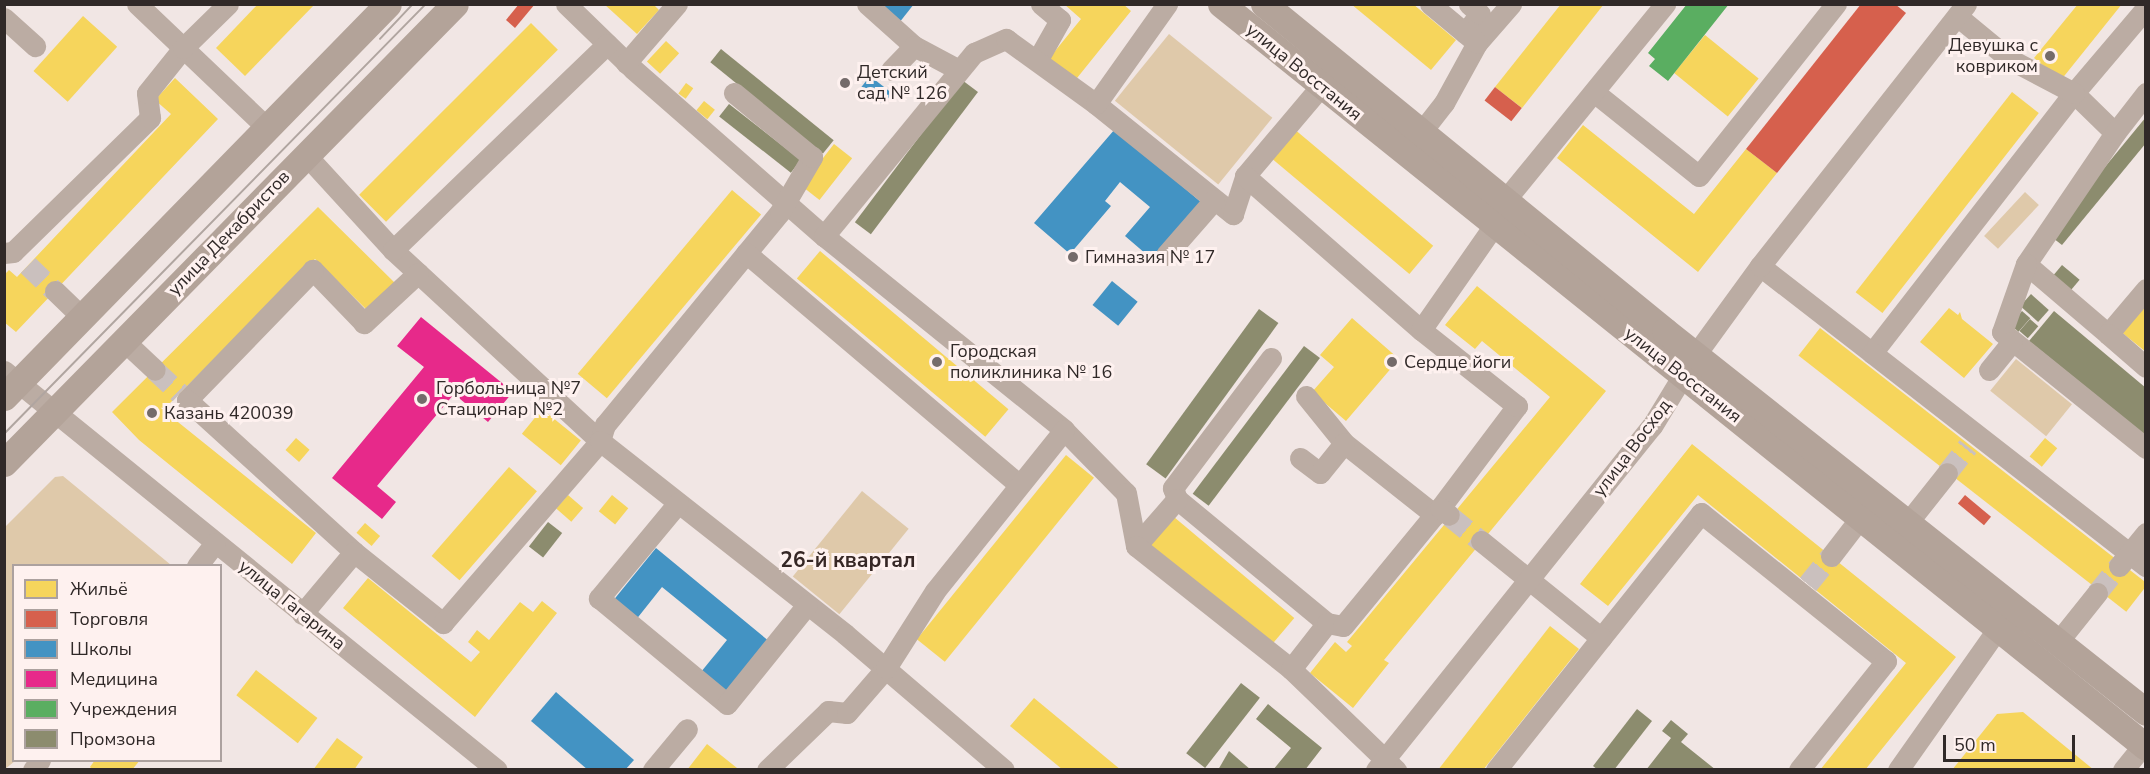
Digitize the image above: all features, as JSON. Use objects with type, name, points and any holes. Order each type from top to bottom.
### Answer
[{"type":"main road","points":[[9,384],[82,317],[388,4]]},
{"type":"main road","name":"улица Декабристов","points":[[4,463],[455,4]]},
{"type":"main road","name":"улица Восстания","points":[[1221,4],[1495,224],[1909,521],[2145,712]]},
{"type":"main road","name":"улица Восстания","points":[[1263,4],[1506,199],[1861,517],[2144,746]]},
{"type":"street","points":[[137,4],[267,128]]},
{"type":"street","points":[[15,257],[150,118],[147,93],[183,48],[228,4]]},
{"type":"street","points":[[567,4],[626,63],[824,236],[1064,430],[1126,493],[1136,546],[1291,669],[1385,766]]},
{"type":"street","points":[[626,63],[677,4]]},
{"type":"street","points":[[867,4],[914,46],[959,70]]},
{"type":"street","points":[[1038,59],[1060,20],[1041,4]]},
{"type":"street","points":[[1096,104],[1167,4]]},
{"type":"street","points":[[1430,4],[1471,38]]},
{"type":"street","points":[[1422,131],[1444,104],[1480,14],[1469,4]]},
{"type":"street","points":[[1471,38],[1511,4]]},
{"type":"street","points":[[1506,199],[1665,4]]},
{"type":"street","points":[[1594,92],[1699,176],[1836,4]]},
{"type":"street","points":[[1872,353],[2074,93],[2145,8]]},
{"type":"street","points":[[1961,10],[2008,58],[2074,93],[2115,133]]},
{"type":"street","name":"улица Восход","points":[[1385,766],[1528,579],[1652,426],[1690,365],[1760,266],[1961,10]]},
{"type":"street","points":[[4,18],[35,46]]},
{"type":"street","points":[[824,236],[959,70],[974,54],[1006,39],[1038,59],[1233,214],[1245,176],[1321,86]]},
{"type":"street","points":[[393,250],[607,44]]},
{"type":"street","points":[[891,70],[914,46]]},
{"type":"street","points":[[418,273],[364,323],[313,270],[184,397],[354,552],[443,623],[600,441],[605,425],[786,202],[812,157],[734,93]]},
{"type":"street","points":[[2145,93],[2025,264],[2002,332],[2145,448]]},
{"type":"street","points":[[306,155],[393,250],[600,441],[886,668],[1004,770]]},
{"type":"street","points":[[1245,176],[1421,330],[1517,406],[1441,513],[1343,626],[1327,623],[1177,499],[1173,488],[1271,358]]},
{"type":"street","points":[[1166,255],[1214,200]]},
{"type":"street","points":[[1421,330],[1495,224]]},
{"type":"street","points":[[746,253],[1018,484]]},
{"type":"street","points":[[2025,264],[2145,367]]},
{"type":"street","points":[[1760,266],[1872,353],[1973,440],[2131,561],[2145,533]]},
{"type":"street","points":[[2108,334],[2145,289]]},
{"type":"street","points":[[55,291],[82,317]]},
{"type":"street","points":[[124,341],[155,370]]},
{"type":"street","points":[[1989,370],[2013,342]]},
{"type":"street","name":"улица Гагарина","points":[[9,384],[55,412],[303,614],[482,765]]},
{"type":"street","points":[[1306,396],[1344,443],[1441,513]]},
{"type":"street","points":[[767,770],[828,711],[847,713],[886,668],[935,591],[1018,484],[1064,430]]},
{"type":"street","points":[[1300,458],[1320,473],[1344,443]]},
{"type":"street","points":[[1909,521],[1947,473]]},
{"type":"street","points":[[1136,546],[1177,499]]},
{"type":"street","points":[[678,503],[599,598],[727,704],[807,604]]},
{"type":"street","points":[[1496,770],[1701,513],[1804,588],[1886,661],[1799,770]]},
{"type":"street","points":[[1831,556],[1861,517]]},
{"type":"street","points":[[1481,542],[1601,638]]},
{"type":"street","points":[[199,564],[215,543]]},
{"type":"street","points":[[303,614],[354,552]]},
{"type":"street","points":[[2057,643],[2097,593]]},
{"type":"street","points":[[1291,669],[1327,623]]},
{"type":"street","points":[[1898,770],[1998,628]]},
{"type":"street","points":[[653,770],[687,729]]},
{"type":"street","points":[[2123,770],[2144,746]]},
{"type":"shaded area","points":[[1169,34],[1272,118],[1218,185],[1115,101]]},
{"type":"shaded area","points":[[2025,192],[2039,205],[1998,249],[1984,236]]},
{"type":"shaded area","points":[[2016,359],[2072,404],[2046,436],[1990,391]]},
{"type":"shaded area","points":[[63,476],[170,564],[12,564],[14,762],[5,769],[5,527],[55,477]]},
{"type":"shaded area","points":[[862,491],[909,529],[839,614],[793,576]]},
{"type":"building: Жильё","points":[[258,4],[315,4],[245,76],[216,48]]},
{"type":"building: Жильё","points":[[604,4],[653,4],[659,10],[637,34]]},
{"type":"building: Жильё","points":[[1064,4],[1123,4],[1131,11],[1073,83],[1047,61],[1081,19]]},
{"type":"building: Жильё","points":[[1351,4],[1413,4],[1456,40],[1431,70]]},
{"type":"building: Жильё","points":[[1561,4],[1604,4],[1522,108],[1495,87]]},
{"type":"building: Жильё","points":[[2078,4],[2122,4],[2061,80],[2034,58]]},
{"type":"building: Жильё","points":[[83,16],[117,47],[68,102],[33,71]]},
{"type":"building: Жильё","points":[[531,23],[558,50],[386,222],[359,195]]},
{"type":"building: Жильё","points":[[1705,35],[1759,78],[1728,117],[1674,73]]},
{"type":"building: Жильё","points":[[666,41],[679,53],[660,74],[647,61]]},
{"type":"building: Жильё","points":[[175,78],[218,119],[16,332],[4,322],[4,275],[9,270],[17,277],[171,114],[155,100]]},
{"type":"building: Жильё","points":[[686,83],[693,88],[686,99],[678,94]]},
{"type":"building: Жильё","points":[[2012,92],[2039,113],[1882,313],[1856,292]]},
{"type":"building: Жильё","points":[[704,101],[715,110],[707,119],[696,110]]},
{"type":"building: Жильё","points":[[1583,125],[1694,214],[1746,149],[1777,173],[1698,272],[1557,158]]},
{"type":"building: Жильё","points":[[1293,128],[1433,246],[1409,274],[1269,156]]},
{"type":"building: Жильё","points":[[834,144],[852,158],[819,200],[801,186]]},
{"type":"building: Жильё","points":[[732,190],[761,214],[607,398],[578,374]]},
{"type":"building: Жильё","points":[[318,207],[395,283],[367,310],[315,259],[163,410],[316,533],[292,564],[139,440],[112,412]]},
{"type":"building: Жильё","points":[[820,251],[1008,409],[985,437],[797,279]]},
{"type":"building: Жильё","points":[[1477,286],[1606,391],[1384,660],[1389,663],[1353,708],[1310,673],[1335,642],[1346,652],[1352,646],[1347,642],[1550,397],[1482,341],[1475,349],[1445,325]]},
{"type":"building: Жильё","points":[[2142,304],[2146,308],[2146,352],[2120,331]]},
{"type":"building: Жильё","points":[[1949,308],[1958,315],[1960,312],[1962,319],[1993,344],[1964,378],[1920,342]]},
{"type":"building: Жильё","points":[[1352,318],[1399,359],[1346,421],[1312,392],[1334,367],[1320,355]]},
{"type":"building: Жильё","points":[[1820,328],[2146,583],[2146,586],[2126,612],[1798,356]]},
{"type":"building: Жильё","points":[[542,409],[581,440],[561,465],[522,434]]},
{"type":"building: Жильё","points":[[296,438],[310,450],[299,462],[286,450]]},
{"type":"building: Жильё","points":[[2045,438],[2057,448],[2042,467],[2030,456]]},
{"type":"building: Жильё","points":[[1692,444],[1956,657],[1865,770],[1820,770],[1906,663],[1698,495],[1608,606],[1580,584]]},
{"type":"building: Жильё","points":[[1066,455],[1094,478],[945,662],[917,639]]},
{"type":"building: Жильё","points":[[509,467],[537,491],[460,580],[432,556]]},
{"type":"building: Жильё","points":[[568,495],[583,508],[571,522],[556,509]]},
{"type":"building: Жильё","points":[[612,495],[628,508],[615,525],[599,511]]},
{"type":"building: Жильё","points":[[1174,517],[1294,618],[1270,647],[1150,546]]},
{"type":"building: Жильё","points":[[365,523],[380,536],[372,546],[356,533]]},
{"type":"building: Жильё","points":[[368,578],[471,662],[480,652],[468,642],[477,630],[489,640],[520,602],[533,612],[542,601],[557,613],[475,717],[343,608]]},
{"type":"building: Жильё","points":[[1550,626],[1579,649],[1483,770],[1438,770]]},
{"type":"building: Жильё","points":[[256,670],[317,718],[298,743],[236,695]]},
{"type":"building: Жильё","points":[[1034,698],[1121,770],[1063,770],[1010,726]]},
{"type":"building: Жильё","points":[[2023,712],[2094,770],[1952,770],[1997,714]]},
{"type":"building: Жильё","points":[[337,738],[363,757],[354,770],[313,770]]},
{"type":"building: Жильё","points":[[707,744],[737,768],[736,770],[687,770]]},
{"type":"building: Жильё","points":[[94,762],[138,762],[132,770],[93,770],[90,767]]},
{"type":"building: Торговля","points":[[519,4],[535,4],[515,28],[506,20]]},
{"type":"building: Торговля","points":[[1861,4],[1895,4],[1906,13],[1777,173],[1746,149]]},
{"type":"building: Торговля","points":[[1495,87],[1522,108],[1511,121],[1485,100]]},
{"type":"building: Торговля","points":[[1965,495],[1991,517],[1984,525],[1958,503]]},
{"type":"building: Школы","points":[[876,4],[914,4],[899,23]]},
{"type":"building: Школы","points":[[870,76],[892,93],[883,104],[861,87]]},
{"type":"building: Школы","points":[[1115,129],[1202,203],[1153,260],[1125,236],[1150,207],[1120,182],[1105,201],[1111,206],[1070,254],[1034,223]]},
{"type":"building: Школы","points":[[1112,281],[1138,302],[1118,326],[1092,305]]},
{"type":"building: Школы","points":[[656,548],[770,642],[727,694],[701,672],[727,640],[662,587],[635,621],[612,602]]},
{"type":"building: Школы","points":[[556,692],[634,760],[625,770],[588,770],[531,721]]},
{"type":"building: Медицина","points":[[421,317],[513,392],[488,422],[454,394],[377,486],[396,502],[382,519],[332,478],[424,367],[397,346]]},
{"type":"building: Учреждения","points":[[1687,4],[1729,4],[1668,81],[1649,66],[1655,59],[1648,53]]},
{"type":"building: Промзона","points":[[721,49],[834,140],[823,153],[710,62]]},
{"type":"building: Промзона","points":[[962,80],[978,92],[871,234],[855,222]]},
{"type":"building: Промзона","points":[[729,104],[801,160],[791,173],[719,117]]},
{"type":"building: Промзона","points":[[2146,117],[2146,143],[2062,245],[2049,235]]},
{"type":"building: Промзона","points":[[2062,265],[2080,280],[2071,291],[2053,276]]},
{"type":"building: Промзона","points":[[2031,294],[2049,310],[2038,322],[2020,306]]},
{"type":"building: Промзона","points":[[1259,309],[1278,323],[1166,478],[1146,464]]},
{"type":"building: Промзона","points":[[2022,311],[2030,318],[2018,332],[2010,325]]},
{"type":"building: Промзона","points":[[2054,311],[2146,388],[2146,436],[2029,341]]},
{"type":"building: Промзона","points":[[2030,319],[2038,326],[2028,338],[2020,331]]},
{"type":"building: Промзона","points":[[1304,346],[1320,358],[1209,506],[1193,494]]},
{"type":"building: Промзона","points":[[548,522],[562,533],[543,558],[529,546]]},
{"type":"building: Промзона","points":[[1241,683],[1260,698],[1205,768],[1186,753]]},
{"type":"building: Промзона","points":[[1268,704],[1322,748],[1305,770],[1273,770],[1291,748],[1256,719]]},
{"type":"building: Промзона","points":[[1637,709],[1652,721],[1614,770],[1598,770],[1593,766]]},
{"type":"building: Промзона","points":[[1671,720],[1688,734],[1681,742],[1716,770],[1646,770],[1671,738],[1662,731]]},
{"type":"building: Промзона","points":[[1229,751],[1251,770],[1218,770]]},
{"type":"tunnel","points":[[28,265],[55,291]]},
{"type":"tunnel","points":[[155,370],[180,393]]},
{"type":"tunnel","points":[[1947,473],[1968,446]]},
{"type":"tunnel","points":[[1450,516],[1481,541]]},
{"type":"tunnel","points":[[1808,584],[1831,556]]},
{"type":"tunnel","points":[[2097,593],[2119,566]]},
{"type":"tram line","points":[[380,39],[413,4]]},
{"type":"tram line","points":[[4,434],[426,4]]},
{"type":"place","name":"Девушка с ковриком","points":[[2050,56]]},
{"type":"place","name":"Детский сад № 126","points":[[845,83]]},
{"type":"place","name":"Гимназия № 17","points":[[1073,257]]},
{"type":"place","name":"Городская поликлиника № 16","points":[[937,362]]},
{"type":"place","name":"Сердце йоги","points":[[1392,362]]},
{"type":"place","name":"Горбольница №7 Стационар №2","points":[[422,399]]},
{"type":"place","name":"Казань 420039","points":[[152,413]]},
{"type":"district","name":"26-й квартал","points":[[848,560]]}]
